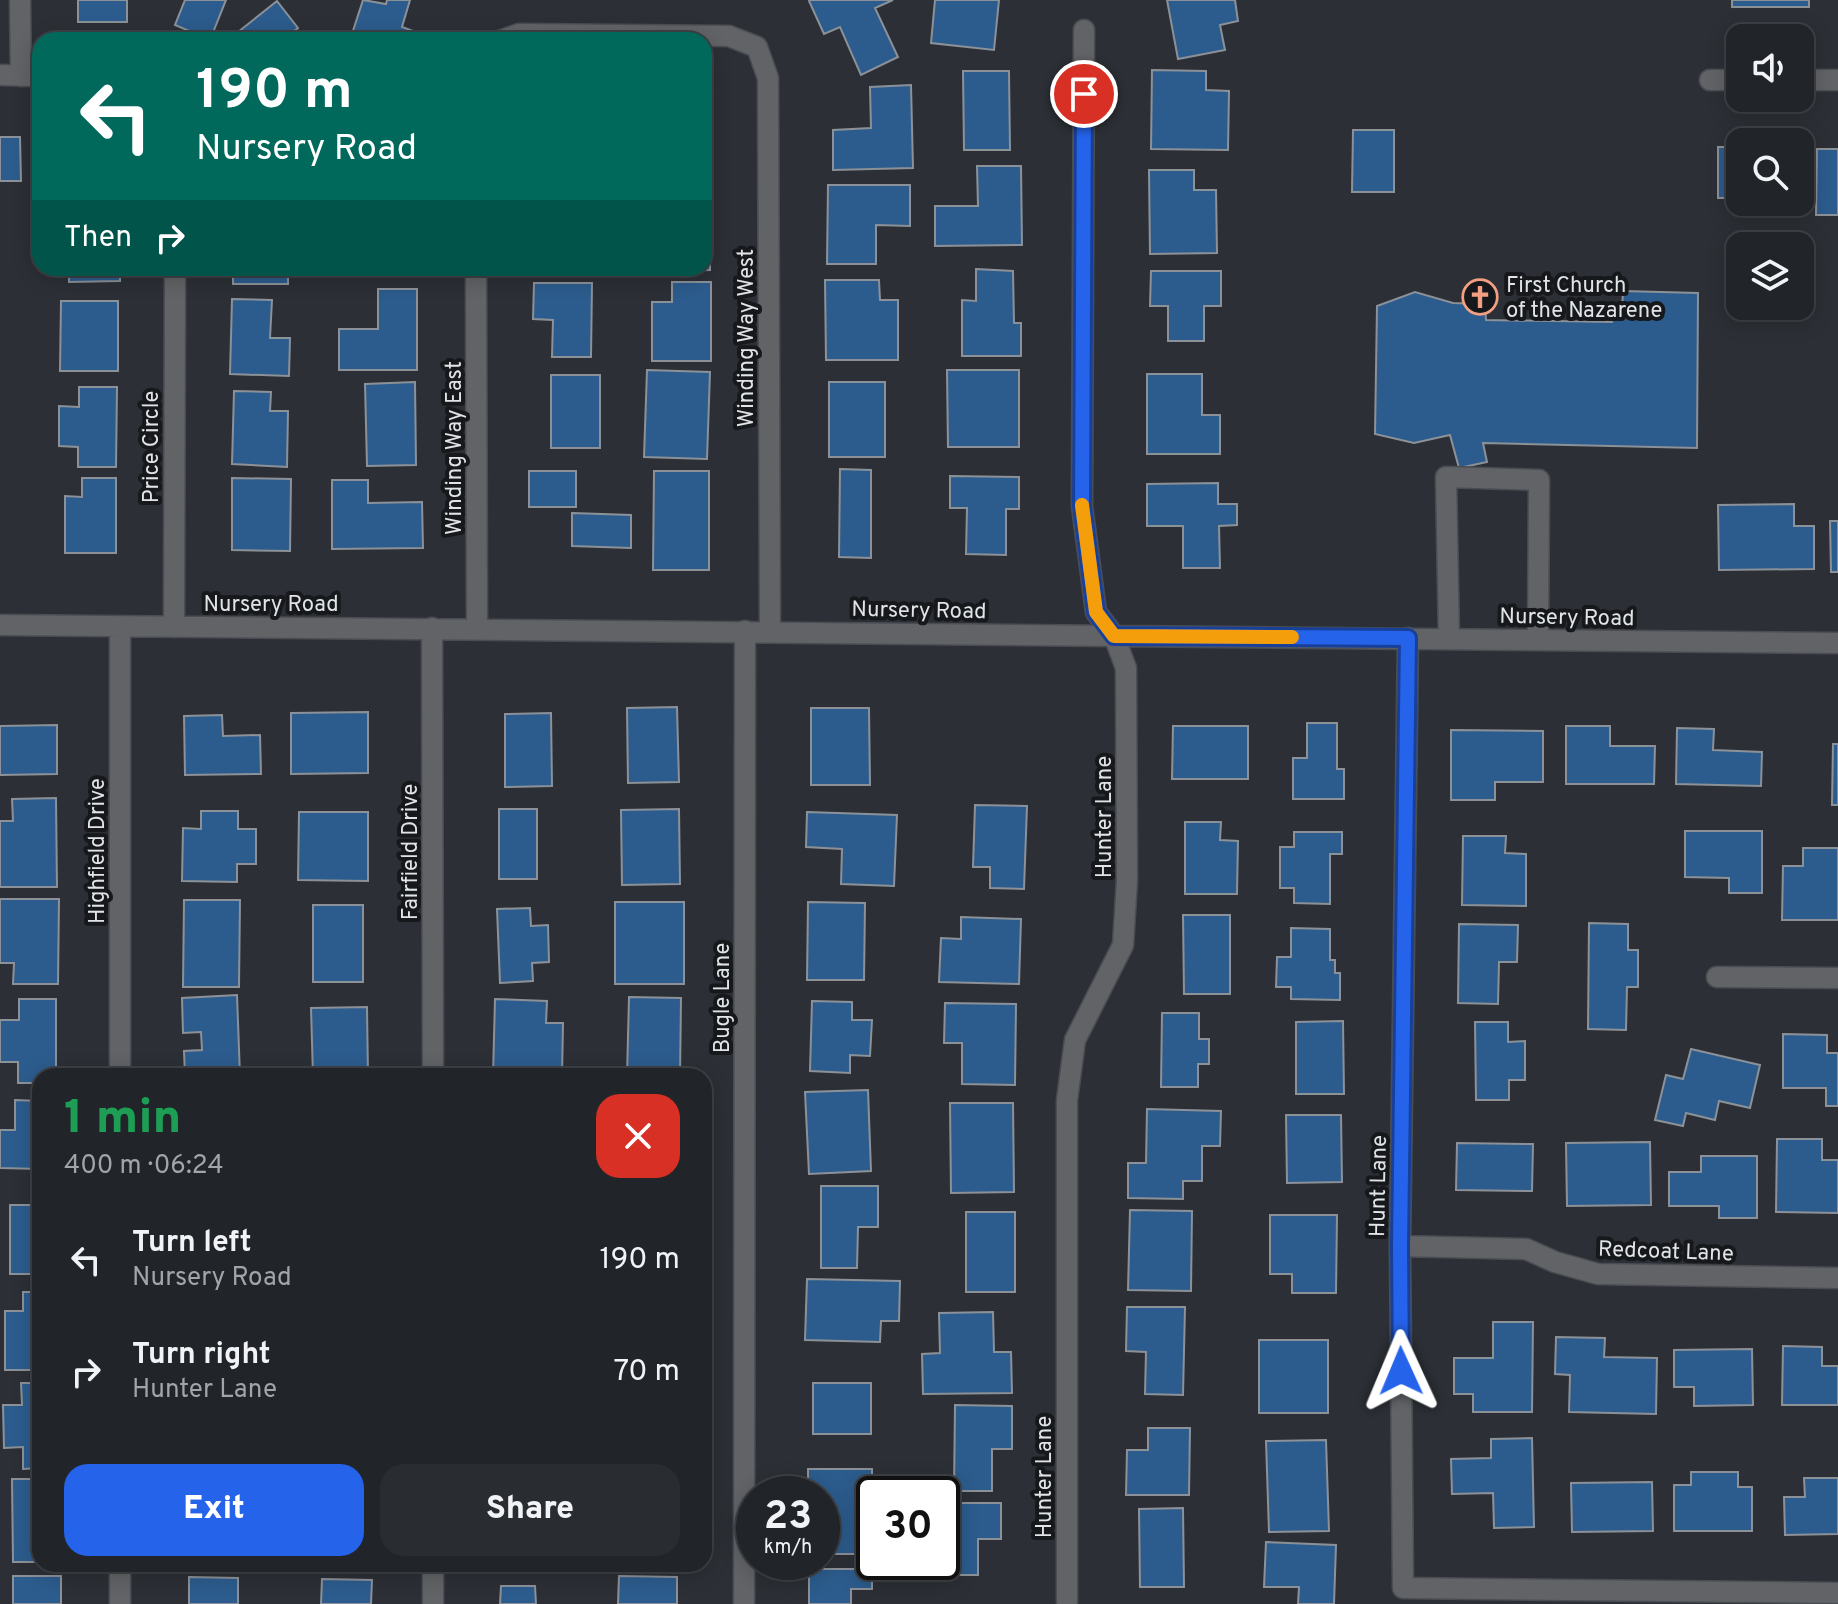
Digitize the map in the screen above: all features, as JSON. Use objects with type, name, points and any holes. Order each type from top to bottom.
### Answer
[{"type":"street","points":[[20,0],[20,76]]},
{"type":"street","name":"Hunter Lane","points":[[1067,1601],[1067,1100],[1075,1040],[1123,945],[1127,880],[1126,668],[1114,636],[1096,612],[1082,506],[1084,30]]},
{"type":"street","name":"Winding Way West","points":[[712,36],[729,36],[757,47],[768,78],[770,631]]},
{"type":"street","points":[[1710,80],[1726,80]]},
{"type":"street","points":[[1814,80],[1838,80]]},
{"type":"street","name":"Price Circle","points":[[174,627],[175,276]]},
{"type":"street","name":"Winding Way East","points":[[476,276],[477,629]]},
{"type":"street","points":[[1449,639],[1446,477],[1539,480],[1538,639]]},
{"type":"street","name":"Nursery Road","points":[[0,625],[1838,643]]},
{"type":"street","name":"Highfield Drive","points":[[120,626],[120,1068]]},
{"type":"street","name":"Fairfield Drive","points":[[432,628],[433,1068]]},
{"type":"street","name":"Bugle Lane","points":[[744,1604],[745,631]]},
{"type":"street","name":"Hunt Lane","points":[[1408,638],[1400,1246],[1403,1588],[1838,1593]]},
{"type":"street","points":[[1717,977],[1838,978]]},
{"type":"street","name":"Redcoat Lane","points":[[1400,1246],[1526,1249],[1555,1262],[1598,1274],[1838,1278]]},
{"type":"street","points":[[120,1572],[120,1604]]},
{"type":"street","points":[[433,1572],[433,1604]]},
{"type":"building","points":[[78,0],[127,0],[127,22],[78,22]]},
{"type":"building","points":[[185,0],[226,0],[213,32],[191,32],[175,25]]},
{"type":"building","points":[[363,0],[386,4],[387,0],[410,0],[402,27],[416,32],[353,32]]},
{"type":"building","points":[[811,0],[893,0],[875,8],[898,57],[861,75],[840,27],[824,34]]},
{"type":"building","points":[[935,0],[999,0],[994,50],[931,43]]},
{"type":"building","points":[[1167,0],[1235,0],[1238,21],[1220,25],[1225,50],[1178,59]]},
{"type":"building","points":[[1732,0],[1809,0],[1809,7],[1732,7]]},
{"type":"building","points":[[277,1],[298,28],[293,32],[238,32]]},
{"type":"building","points":[[1152,70],[1206,71],[1206,90],[1229,91],[1228,150],[1151,149]]},
{"type":"building","points":[[963,71],[1009,71],[1010,150],[964,150]]},
{"type":"building","points":[[911,85],[913,168],[833,170],[833,130],[871,128],[870,87]]},
{"type":"building","points":[[1353,130],[1394,130],[1394,192],[1352,192]]},
{"type":"building","points":[[0,137],[20,137],[21,181],[0,181]]},
{"type":"building","points":[[1718,147],[1726,147],[1726,198],[1718,198]]},
{"type":"building","points":[[1817,149],[1838,149],[1838,215],[1816,215]]},
{"type":"building","points":[[977,166],[1021,166],[1022,245],[935,246],[935,206],[978,206]]},
{"type":"building","points":[[1149,170],[1194,170],[1194,190],[1216,190],[1217,253],[1150,254]]},
{"type":"building","points":[[828,185],[910,185],[910,226],[876,225],[876,264],[827,264]]},
{"type":"building","points":[[976,269],[1013,271],[1014,323],[1021,323],[1021,356],[962,356],[962,300],[976,301]]},
{"type":"building","points":[[1151,271],[1221,271],[1221,306],[1204,306],[1204,341],[1168,341],[1168,306],[1150,306]]},
{"type":"building","points":[[69,276],[120,276],[120,281],[69,282]]},
{"type":"building","points":[[233,276],[288,276],[288,284],[233,284]]},
{"type":"building","points":[[825,280],[879,280],[880,300],[898,300],[898,360],[826,360]]},
{"type":"building","points":[[672,282],[711,282],[711,361],[652,361],[652,302],[672,302]]},
{"type":"building","points":[[534,283],[592,283],[591,357],[552,357],[553,320],[533,319]]},
{"type":"building","points":[[378,289],[417,289],[417,370],[339,370],[339,329],[378,329]]},
{"type":"building","points":[[1623,291],[1698,293],[1697,448],[1483,443],[1487,462],[1459,468],[1450,435],[1414,443],[1375,434],[1377,306],[1415,292],[1453,303],[1485,304],[1486,320],[1612,322],[1613,310],[1622,309]]},
{"type":"building","points":[[232,299],[272,300],[270,338],[290,338],[289,376],[230,374]]},
{"type":"building","points":[[61,301],[118,301],[118,371],[60,371]]},
{"type":"building","points":[[647,370],[710,372],[707,459],[644,457]]},
{"type":"building","points":[[947,370],[1019,370],[1019,447],[948,447]]},
{"type":"building","points":[[1147,374],[1202,374],[1202,415],[1220,415],[1220,454],[1147,454]]},
{"type":"building","points":[[551,375],[600,375],[600,448],[551,448]]},
{"type":"building","points":[[415,382],[416,465],[367,466],[365,384]]},
{"type":"building","points":[[829,382],[885,382],[885,457],[829,457]]},
{"type":"building","points":[[79,387],[117,387],[116,467],[78,467],[78,447],[59,446],[59,406],[79,407]]},
{"type":"building","points":[[234,391],[271,392],[270,411],[288,411],[287,467],[232,464]]},
{"type":"building","points":[[840,469],[871,470],[871,558],[839,557]]},
{"type":"building","points":[[529,471],[576,471],[576,507],[529,507]]},
{"type":"building","points":[[654,471],[709,471],[709,570],[653,570]]},
{"type":"building","points":[[950,476],[1019,477],[1019,509],[1006,509],[1006,555],[966,554],[967,508],[950,508]]},
{"type":"building","points":[[82,478],[116,478],[116,553],[65,553],[65,496],[82,497]]},
{"type":"building","points":[[232,478],[291,479],[290,551],[232,550]]},
{"type":"building","points":[[332,480],[368,480],[368,503],[422,502],[423,548],[332,549]]},
{"type":"building","points":[[1218,483],[1218,504],[1237,504],[1237,525],[1219,526],[1220,568],[1183,568],[1183,526],[1147,526],[1147,484]]},
{"type":"building","points":[[1794,504],[1794,526],[1814,526],[1814,569],[1719,570],[1718,505]]},
{"type":"building","points":[[572,513],[631,515],[631,548],[572,546]]},
{"type":"building","points":[[1830,521],[1838,521],[1838,572],[1831,572]]},
{"type":"building","points":[[677,707],[679,782],[628,783],[627,708]]},
{"type":"building","points":[[811,708],[869,708],[870,785],[811,785]]},
{"type":"building","points":[[368,712],[368,773],[291,774],[291,713]]},
{"type":"building","points":[[551,713],[552,786],[505,787],[505,714]]},
{"type":"building","points":[[222,715],[223,736],[260,735],[261,774],[185,775],[184,716]]},
{"type":"building","points":[[1307,723],[1337,723],[1337,769],[1344,769],[1344,799],[1293,799],[1293,758],[1307,758]]},
{"type":"building","points":[[57,725],[57,774],[0,775],[0,726]]},
{"type":"building","points":[[1173,726],[1248,726],[1248,779],[1172,779]]},
{"type":"building","points":[[1566,726],[1610,726],[1610,746],[1655,746],[1654,784],[1566,784]]},
{"type":"building","points":[[1677,728],[1714,729],[1713,750],[1762,752],[1761,786],[1676,784]]},
{"type":"building","points":[[1451,730],[1543,731],[1543,782],[1495,782],[1495,800],[1451,800]]},
{"type":"building","points":[[1833,744],[1838,744],[1838,805],[1832,805]]},
{"type":"building","points":[[56,798],[57,887],[0,887],[0,821],[13,821],[12,799]]},
{"type":"building","points":[[975,805],[1027,806],[1024,889],[990,888],[990,867],[973,867]]},
{"type":"building","points":[[499,809],[537,809],[537,879],[499,879]]},
{"type":"building","points":[[679,809],[680,884],[622,885],[621,810]]},
{"type":"building","points":[[201,811],[238,811],[238,829],[256,829],[256,864],[237,864],[237,882],[182,881],[183,828],[201,829]]},
{"type":"building","points":[[299,812],[368,812],[368,881],[298,880]]},
{"type":"building","points":[[807,812],[897,815],[894,886],[841,884],[842,849],[806,847]]},
{"type":"building","points":[[1185,822],[1221,822],[1220,840],[1238,841],[1237,894],[1185,894]]},
{"type":"building","points":[[1685,831],[1762,831],[1762,893],[1729,893],[1729,878],[1685,877]]},
{"type":"building","points":[[1294,832],[1342,832],[1342,854],[1330,854],[1330,904],[1294,903],[1294,888],[1280,888],[1280,847],[1294,847]]},
{"type":"building","points":[[1463,836],[1506,836],[1505,853],[1526,854],[1526,906],[1462,905]]},
{"type":"building","points":[[1803,848],[1838,848],[1838,920],[1782,920],[1783,866],[1803,866]]},
{"type":"building","points":[[0,899],[59,899],[58,984],[13,984],[14,963],[0,963]]},
{"type":"building","points":[[184,900],[240,900],[239,987],[183,987]]},
{"type":"building","points":[[615,902],[684,902],[684,984],[615,984]]},
{"type":"building","points":[[808,902],[865,903],[864,980],[807,980]]},
{"type":"building","points":[[313,905],[363,905],[363,982],[313,982]]},
{"type":"building","points":[[530,908],[531,926],[548,925],[549,962],[532,963],[533,981],[500,983],[497,909]]},
{"type":"building","points":[[1183,915],[1230,915],[1230,994],[1184,994]]},
{"type":"building","points":[[961,917],[1021,919],[1019,984],[939,982],[941,938],[961,939]]},
{"type":"building","points":[[1589,923],[1628,924],[1628,950],[1638,950],[1638,987],[1627,987],[1626,1030],[1588,1029]]},
{"type":"building","points":[[1459,924],[1518,925],[1517,962],[1499,962],[1498,1004],[1458,1003]]},
{"type":"building","points":[[1291,928],[1330,929],[1330,960],[1335,960],[1335,973],[1340,973],[1340,1000],[1291,999],[1291,987],[1276,987],[1277,957],[1291,957]]},
{"type":"building","points":[[237,995],[240,1068],[185,1068],[184,1051],[202,1050],[201,1032],[183,1033],[182,998]]},
{"type":"building","points":[[629,997],[681,998],[680,1068],[627,1068]]},
{"type":"building","points":[[19,999],[56,999],[56,1068],[32,1068],[32,1083],[18,1083],[18,1062],[0,1062],[0,1020],[19,1020]]},
{"type":"building","points":[[495,999],[547,1001],[546,1023],[563,1023],[562,1068],[493,1068]]},
{"type":"building","points":[[812,1001],[852,1002],[852,1020],[872,1020],[870,1056],[850,1055],[850,1073],[810,1071]]},
{"type":"building","points":[[945,1003],[1016,1004],[1015,1085],[962,1084],[962,1043],[944,1043]]},
{"type":"building","points":[[367,1007],[368,1068],[313,1068],[311,1008]]},
{"type":"building","points":[[1162,1013],[1199,1013],[1199,1039],[1209,1039],[1209,1064],[1198,1064],[1198,1087],[1161,1087]]},
{"type":"building","points":[[1343,1021],[1344,1094],[1296,1094],[1296,1022]]},
{"type":"building","points":[[1475,1022],[1508,1022],[1508,1042],[1525,1041],[1525,1080],[1509,1080],[1509,1100],[1476,1100]]},
{"type":"building","points":[[1783,1034],[1827,1035],[1827,1053],[1838,1053],[1838,1106],[1826,1106],[1826,1088],[1783,1088]]},
{"type":"building","points":[[1691,1049],[1760,1065],[1750,1108],[1719,1101],[1715,1120],[1686,1113],[1683,1126],[1655,1120],[1666,1075],[1683,1079]]},
{"type":"building","points":[[868,1090],[871,1171],[809,1174],[805,1092]]},
{"type":"building","points":[[15,1100],[32,1101],[32,1169],[0,1168],[0,1130],[15,1130]]},
{"type":"building","points":[[950,1103],[1013,1103],[1014,1192],[951,1193]]},
{"type":"building","points":[[1147,1109],[1221,1111],[1220,1146],[1202,1146],[1202,1181],[1183,1181],[1183,1199],[1128,1198],[1128,1163],[1146,1163]]},
{"type":"building","points":[[1286,1115],[1341,1115],[1342,1182],[1287,1183]]},
{"type":"building","points":[[1777,1139],[1822,1139],[1822,1160],[1838,1160],[1838,1213],[1776,1212]]},
{"type":"building","points":[[1650,1142],[1651,1205],[1567,1206],[1566,1143]]},
{"type":"building","points":[[1457,1143],[1533,1144],[1532,1191],[1456,1190]]},
{"type":"building","points":[[1701,1156],[1757,1156],[1757,1218],[1719,1218],[1719,1206],[1669,1206],[1669,1172],[1701,1172]]},
{"type":"building","points":[[821,1186],[878,1186],[878,1227],[858,1227],[857,1268],[821,1268]]},
{"type":"building","points":[[10,1205],[32,1205],[32,1274],[10,1274]]},
{"type":"building","points":[[1130,1210],[1192,1211],[1191,1291],[1128,1290]]},
{"type":"building","points":[[966,1212],[1015,1212],[1015,1292],[966,1292]]},
{"type":"building","points":[[1270,1215],[1337,1215],[1336,1293],[1292,1293],[1292,1274],[1270,1274]]},
{"type":"building","points":[[807,1279],[900,1281],[899,1321],[881,1321],[880,1342],[805,1340]]},
{"type":"building","points":[[23,1292],[32,1292],[32,1370],[5,1370],[5,1311],[23,1311]]},
{"type":"building","points":[[1127,1307],[1185,1307],[1183,1395],[1145,1394],[1146,1352],[1126,1351]]},
{"type":"building","points":[[993,1312],[994,1352],[1011,1352],[1012,1393],[923,1394],[922,1354],[940,1353],[939,1313]]},
{"type":"building","points":[[1493,1322],[1533,1322],[1532,1412],[1473,1412],[1473,1394],[1454,1394],[1454,1358],[1493,1358]]},
{"type":"building","points":[[1556,1337],[1605,1338],[1604,1357],[1657,1358],[1656,1414],[1569,1412],[1570,1375],[1555,1374]]},
{"type":"building","points":[[1259,1340],[1328,1340],[1328,1413],[1259,1413]]},
{"type":"building","points":[[1783,1346],[1822,1347],[1822,1366],[1838,1366],[1838,1405],[1782,1405]]},
{"type":"building","points":[[1752,1349],[1753,1405],[1694,1406],[1694,1387],[1674,1387],[1674,1350]]},
{"type":"building","points":[[21,1383],[32,1383],[32,1468],[23,1469],[23,1447],[4,1448],[3,1405],[22,1405]]},
{"type":"building","points":[[813,1383],[871,1383],[871,1434],[813,1434]]},
{"type":"building","points":[[955,1405],[1012,1406],[1012,1449],[992,1449],[992,1491],[960,1491],[960,1476],[954,1476]]},
{"type":"building","points":[[1148,1428],[1190,1428],[1189,1495],[1126,1495],[1127,1450],[1148,1450]]},
{"type":"building","points":[[1532,1438],[1534,1527],[1494,1528],[1493,1493],[1452,1494],[1451,1459],[1491,1458],[1491,1439]]},
{"type":"building","points":[[1326,1440],[1329,1531],[1269,1532],[1266,1441]]},
{"type":"building","points":[[808,1469],[872,1469],[872,1476],[856,1476],[856,1554],[840,1554],[840,1476],[808,1476]]},
{"type":"building","points":[[1691,1472],[1738,1472],[1738,1487],[1752,1487],[1752,1531],[1674,1531],[1674,1485],[1691,1485]]},
{"type":"building","points":[[1804,1478],[1838,1478],[1838,1534],[1785,1535],[1784,1497],[1805,1497]]},
{"type":"building","points":[[12,1479],[32,1479],[32,1562],[13,1562]]},
{"type":"building","points":[[1652,1482],[1653,1531],[1572,1532],[1571,1483]]},
{"type":"building","points":[[960,1503],[1001,1503],[1001,1539],[978,1539],[978,1575],[960,1575]]},
{"type":"building","points":[[1183,1508],[1184,1587],[1140,1587],[1139,1509]]},
{"type":"building","points":[[1266,1542],[1336,1545],[1334,1604],[1298,1604],[1299,1587],[1264,1587]]},
{"type":"building","points":[[840,1569],[856,1569],[856,1580],[872,1580],[872,1589],[851,1589],[851,1604],[809,1604],[809,1580],[840,1580]]},
{"type":"building","points":[[13,1576],[61,1576],[61,1604],[13,1604]]},
{"type":"building","points":[[619,1576],[677,1577],[677,1604],[618,1604]]},
{"type":"building","points":[[189,1577],[238,1578],[238,1604],[189,1604]]},
{"type":"building","points":[[322,1579],[372,1580],[371,1604],[321,1604]]},
{"type":"building","points":[[501,1586],[535,1586],[536,1604],[500,1604]]},
{"type":"slow traffic","points":[[1082,505],[1096,612],[1114,636],[1292,637]]},
{"type":"place","name":"First Church of the Nazarene","points":[[1480,297]]},
{"type":"route","points":[[1084,94],[1082,506],[1096,612],[1114,636],[1408,638],[1401,1371]]}]
